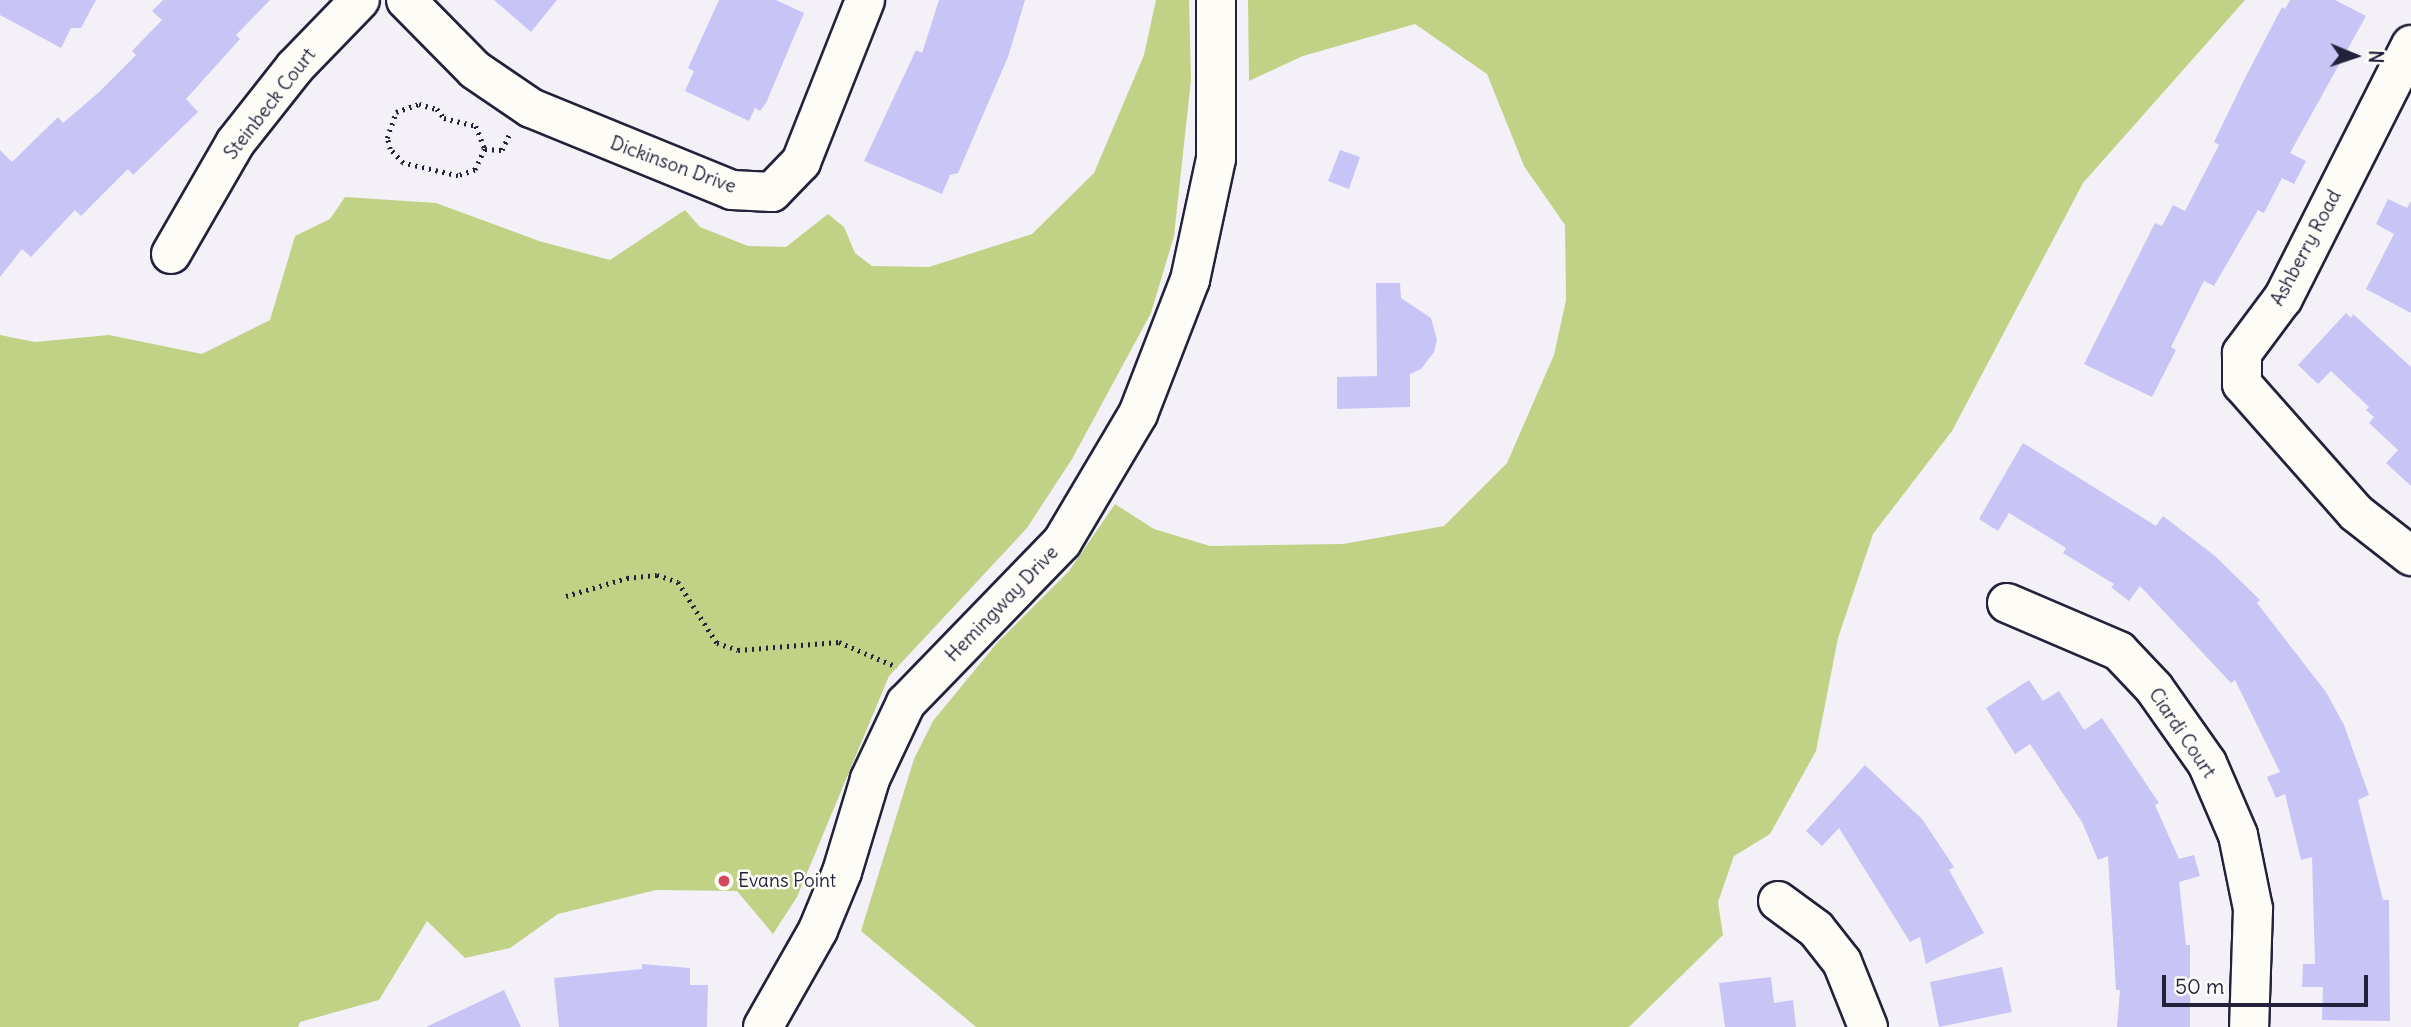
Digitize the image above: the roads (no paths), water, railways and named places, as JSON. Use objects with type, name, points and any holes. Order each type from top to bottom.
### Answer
[{"type":"street","name":"Steinbeck Court","points":[[171,254],[235,144],[295,67],[360,0]]},
{"type":"street","name":"Dickinson Drive","points":[[406,0],[474,70],[531,108],[732,190],[772,192],[801,162],[865,0]]},
{"type":"street","name":"Hemingway Drive","points":[[763,1027],[818,930],[842,872],[870,779],[906,703],[1062,542],[1138,414],[1190,280],[1216,159],[1216,0]]},
{"type":"street","name":"Ashberry Road","points":[[2411,45],[2398,104],[2283,299],[2242,352],[2242,384],[2356,513],[2411,556]]},
{"type":"street","name":"Ciardi Court","points":[[2007,603],[2119,651],[2154,688],[2207,763],[2238,835],[2253,909],[2249,1027]]},
{"type":"street","points":[[1778,901],[1816,929],[1842,962],[1868,1027]]},
{"type":"place","name":"Evans Point","points":[[724,881]]}]
